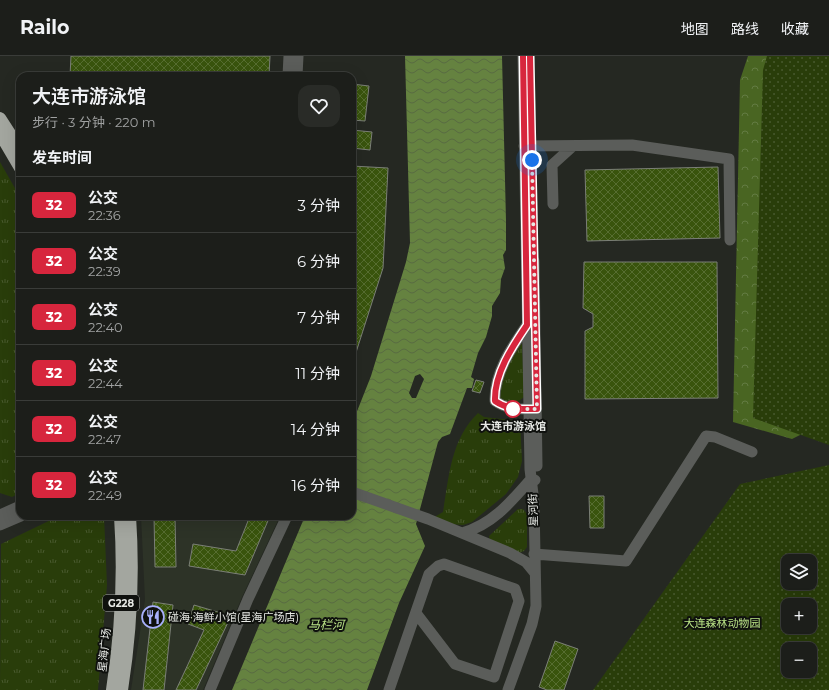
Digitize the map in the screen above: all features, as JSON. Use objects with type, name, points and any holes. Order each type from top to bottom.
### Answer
[{"type":"highway","points":[[0,118],[16,143]]},
{"type":"highway","points":[[0,134],[16,161]]},
{"type":"highway","name":"星海广场","points":[[112,690],[121,620],[122,562],[120,520]]},
{"type":"highway","name":"星海广场","points":[[122,690],[127,650],[131,591],[130,520]]},
{"type":"street","points":[[288,72],[289,56]]},
{"type":"street","points":[[297,72],[298,56]]},
{"type":"street","points":[[523,56],[528,146],[533,409],[512,409],[503,407],[495,401],[494,389],[506,361],[527,325]]},
{"type":"street","points":[[528,146],[530,56]]},
{"type":"street","points":[[528,146],[632,145],[729,159],[730,240]]},
{"type":"street","name":"星河街","points":[[514,690],[540,618],[534,480],[533,409],[527,325],[528,146]]},
{"type":"street","points":[[553,204],[552,165],[573,146]]},
{"type":"street","points":[[537,554],[626,561],[706,436],[715,437],[752,452]]},
{"type":"street","points":[[462,533],[475,530],[487,523],[534,480]]},
{"type":"street","points":[[356,493],[428,519],[518,557],[526,562],[535,573]]},
{"type":"street","points":[[0,515],[16,508]]},
{"type":"street","points":[[0,525],[16,518]]},
{"type":"street","points":[[210,690],[248,598],[285,520]]},
{"type":"street","name":"星河街","points":[[508,690],[534,617],[537,554]]},
{"type":"street","points":[[389,690],[429,574],[438,566],[444,564],[515,589],[519,601],[494,677],[456,664],[416,613]]},
{"type":"shaded area","points":[[141,520],[278,520],[242,597],[203,690],[131,690],[145,600]]},
{"type":"green space","points":[[748,56],[829,56],[812,429],[792,439],[733,422],[740,80]]},
{"type":"green space","points":[[767,56],[829,56],[829,445],[753,418],[763,70]]},
{"type":"green space","points":[[0,162],[16,190],[16,495],[12,497],[0,493]]},
{"type":"green space","points":[[522,343],[524,397],[515,404],[501,401],[498,394],[507,366]]},
{"type":"green space","points":[[478,413],[484,417],[520,421],[522,461],[518,477],[506,494],[472,522],[463,525],[450,524],[433,518],[443,512],[450,472],[457,446],[469,423]]},
{"type":"green space","name":"大连森林动物园","points":[[829,465],[829,690],[593,690],[740,484]]},
{"type":"green space","points":[[518,509],[523,509],[527,514],[527,547],[524,551],[519,553],[490,541],[489,536]]},
{"type":"green space","points":[[51,520],[104,520],[107,585],[98,690],[0,690],[1,544]]},
{"type":"water","name":"马栏河","points":[[405,56],[502,56],[506,250],[503,255],[505,268],[501,279],[500,293],[492,306],[492,316],[486,337],[478,353],[471,377],[474,379],[472,388],[467,388],[450,434],[442,437],[438,442],[416,524],[425,546],[399,603],[367,690],[232,690],[303,520],[356,520],[356,414],[371,376],[406,262],[410,243]],"holes":[[[420,374],[424,379],[416,398],[412,398],[409,393],[415,376]]]},
{"type":"building","points":[[71,56],[270,56],[269,72],[70,72]]},
{"type":"building","points":[[356,84],[369,86],[365,121],[356,120]]},
{"type":"building","points":[[356,130],[372,132],[370,150],[356,148]]},
{"type":"building","points":[[356,166],[388,168],[383,268],[356,352]]},
{"type":"building","points":[[718,167],[720,238],[587,241],[585,170]]},
{"type":"building","points":[[584,262],[717,262],[718,398],[585,399],[585,331],[593,327],[593,314],[583,308]]},
{"type":"building","points":[[476,380],[484,382],[480,393],[472,391]]},
{"type":"building","points":[[589,496],[604,496],[604,528],[590,528]]},
{"type":"building","points":[[154,520],[175,520],[176,567],[155,567]]},
{"type":"building","points":[[248,520],[268,520],[245,575],[189,566],[193,544],[236,551]]},
{"type":"building","points":[[153,602],[173,605],[164,690],[143,690]]},
{"type":"building","points":[[194,605],[231,616],[196,690],[176,690],[204,630],[188,624]]},
{"type":"building","points":[[555,641],[578,649],[564,690],[547,690],[539,687]]},
{"type":"bus line","name":"32","points":[[523,56],[527,325],[506,361],[494,389],[495,401],[503,407],[512,409],[537,409],[530,56]]},
{"type":"place","name":"大连市游泳馆","points":[[513,409]]},
{"type":"place","name":"碰海·海鲜小馆(星海广场店)","points":[[153,617]]},
{"type":"route","points":[[513,409],[537,409],[532,160]]}]
